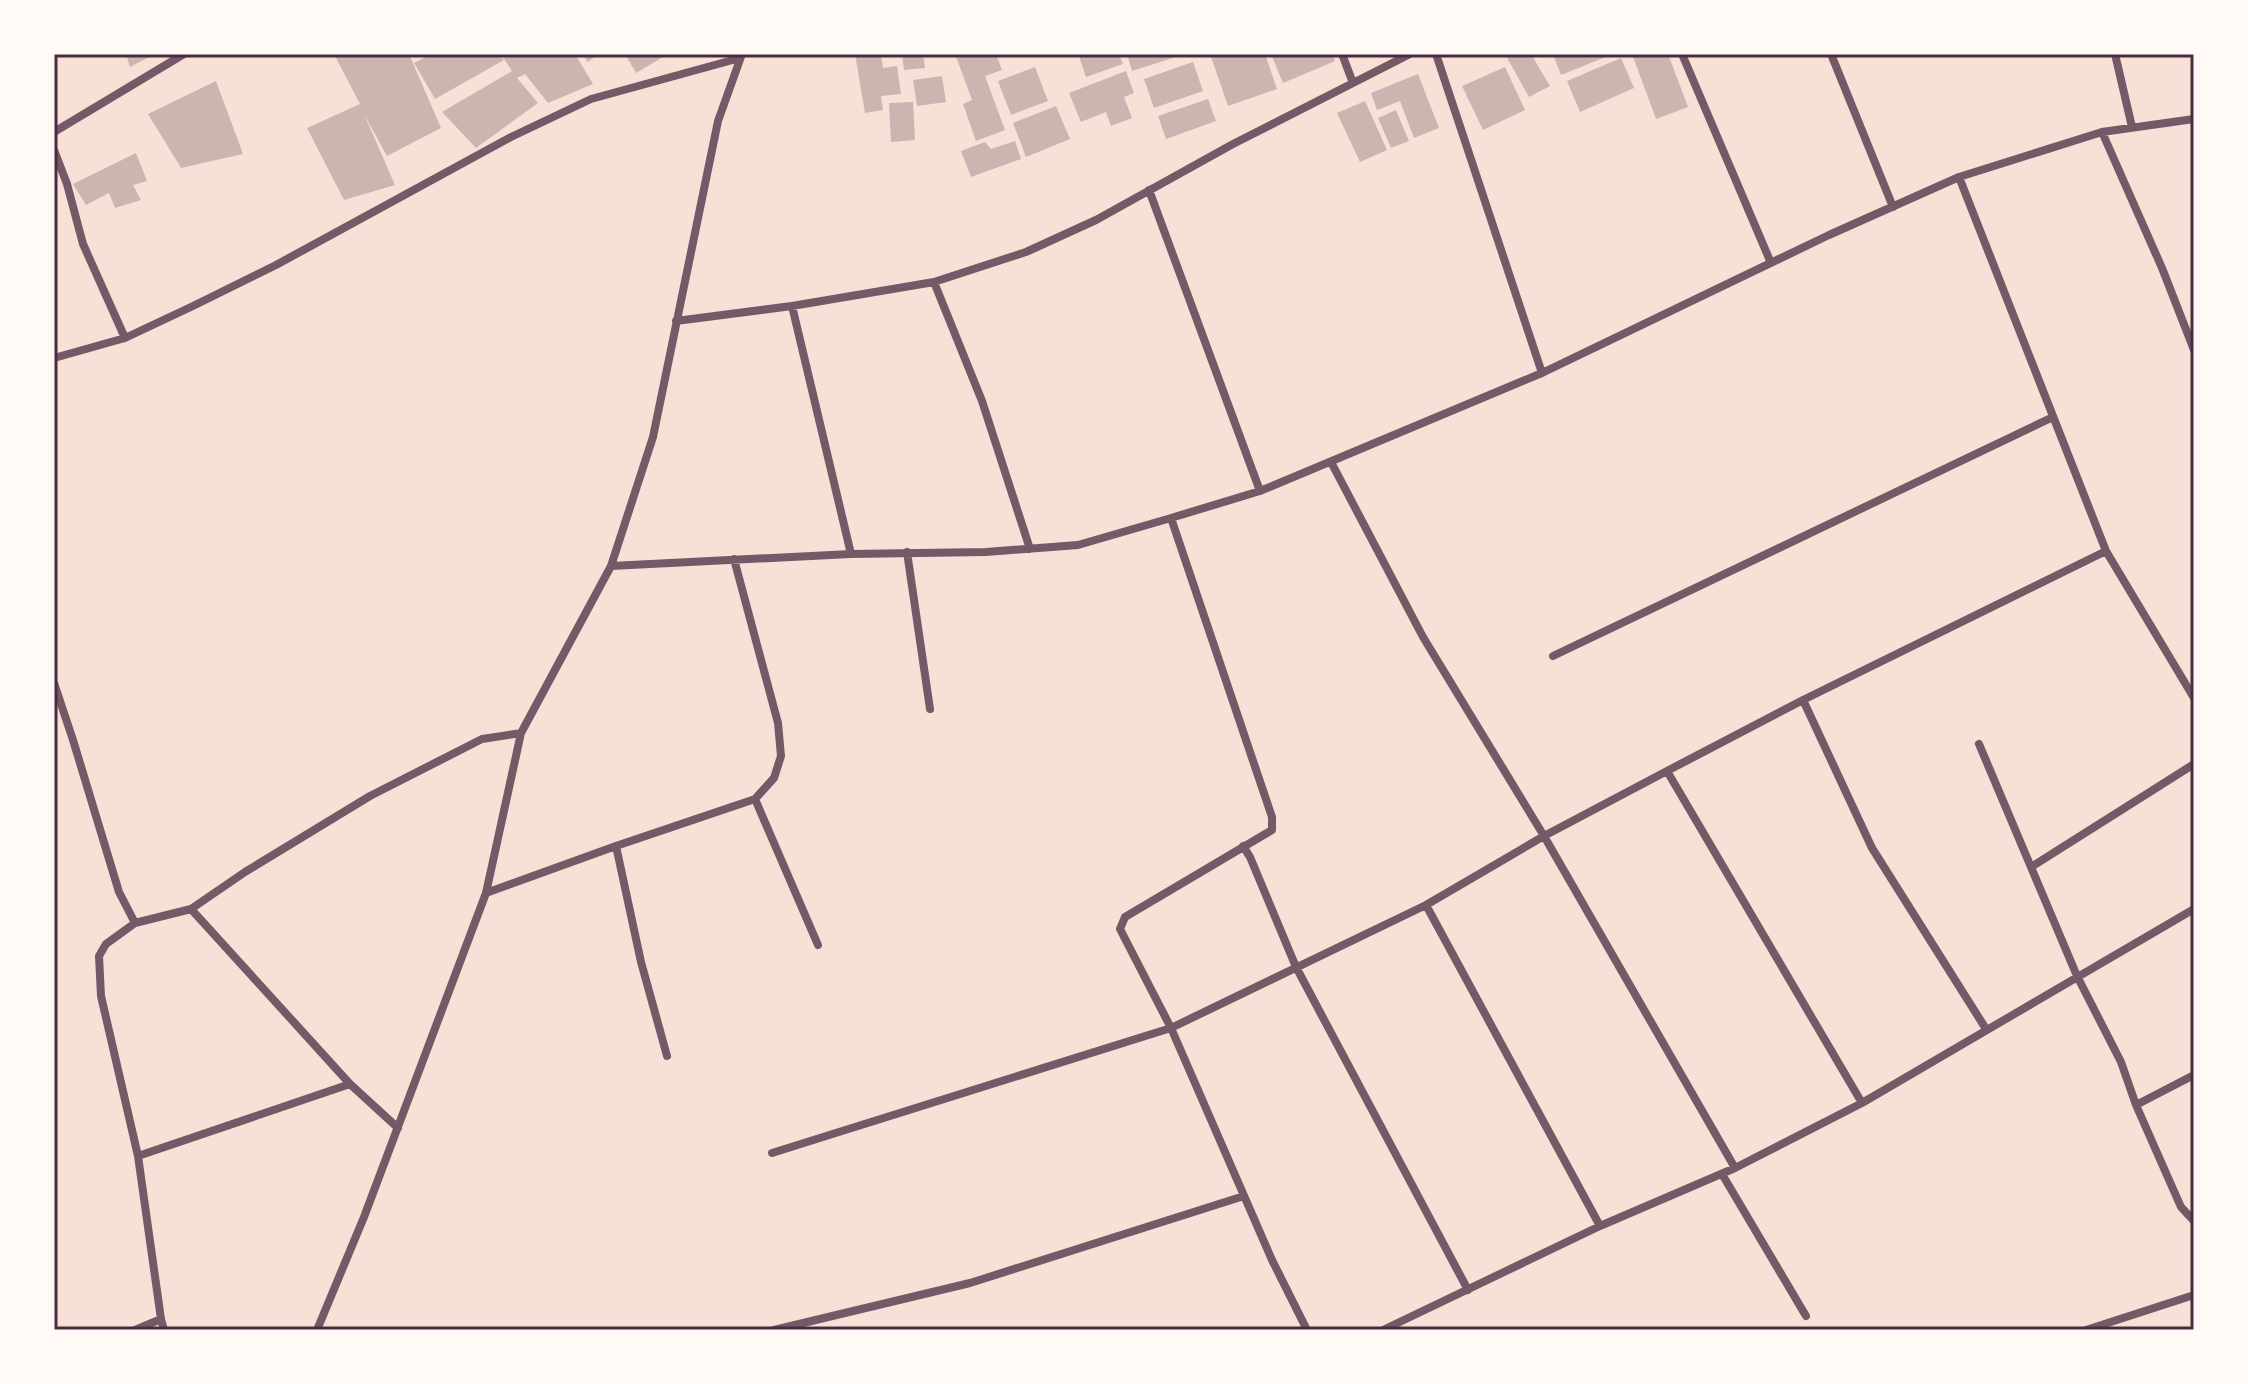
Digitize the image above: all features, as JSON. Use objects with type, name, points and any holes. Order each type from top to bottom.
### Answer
[{"type":"street","points":[[54,132],[184,54]]},
{"type":"street","points":[[1342,54],[1353,83]]},
{"type":"street","points":[[676,321],[792,306],[934,282],[1026,252],[1096,220],[1233,144],[1410,54]]},
{"type":"street","points":[[1436,54],[1542,373]]},
{"type":"street","points":[[1682,54],[1771,263]]},
{"type":"street","points":[[1831,54],[1893,207]]},
{"type":"street","points":[[2115,54],[2132,127]]},
{"type":"street","points":[[317,1330],[364,1217],[486,893],[521,733],[611,566],[653,437],[718,121],[741,56]]},
{"type":"street","points":[[54,358],[125,338],[276,265],[511,137],[591,99],[741,56]]},
{"type":"street","points":[[611,566],[851,554],[986,552],[1078,545],[1260,491],[1331,462],[1542,373],[1959,177],[2102,132],[2194,119]]},
{"type":"street","points":[[2102,132],[2162,268],[2194,350]]},
{"type":"street","points":[[54,150],[83,244],[125,338]]},
{"type":"street","points":[[1959,177],[2106,551],[2194,698]]},
{"type":"street","points":[[1149,190],[1260,491]]},
{"type":"street","points":[[934,282],[982,401],[1030,549]]},
{"type":"street","points":[[792,306],[851,554]]},
{"type":"street","points":[[1553,656],[2053,417]]},
{"type":"street","points":[[1331,462],[1423,637],[1544,836],[1735,1168]]},
{"type":"street","points":[[1171,518],[1272,817],[1272,830],[1125,917],[1120,929],[1171,1028],[1272,1260],[1307,1330]]},
{"type":"street","points":[[772,1153],[1171,1028],[1426,905],[1544,836],[1803,700],[2106,551]]},
{"type":"street","points":[[907,552],[930,709]]},
{"type":"street","points":[[486,893],[755,799],[774,778],[781,756],[778,723],[734,559]]},
{"type":"street","points":[[54,683],[119,892],[135,923]]},
{"type":"street","points":[[1803,700],[1872,848],[1986,1029]]},
{"type":"street","points":[[164,1330],[138,1156],[101,996],[99,956],[106,944],[135,923],[191,909],[245,872],[370,796],[482,739],[521,733]]},
{"type":"street","points":[[1979,744],[2077,976],[2121,1062],[2136,1105],[2181,1207],[2194,1221]]},
{"type":"street","points":[[2031,867],[2194,764]]},
{"type":"street","points":[[1667,771],[1862,1103]]},
{"type":"street","points":[[755,799],[818,945]]},
{"type":"street","points":[[616,846],[641,962],[667,1056]]},
{"type":"street","points":[[1243,846],[1296,967],[1468,1290]]},
{"type":"street","points":[[1426,905],[1600,1226]]},
{"type":"street","points":[[191,909],[350,1084],[398,1128]]},
{"type":"street","points":[[1383,1330],[1600,1226],[1735,1168],[1862,1103],[2194,909]]},
{"type":"street","points":[[2136,1105],[2194,1075]]},
{"type":"street","points":[[138,1156],[350,1084]]},
{"type":"street","points":[[1722,1174],[1806,1316]]},
{"type":"street","points":[[774,1330],[970,1283],[1244,1196]]},
{"type":"street","points":[[2086,1330],[2194,1295]]},
{"type":"street","points":[[135,1330],[161,1319]]},
{"type":"building","points":[[126,54],[155,54],[130,67]]},
{"type":"building","points":[[334,54],[409,54],[441,128],[387,156],[364,114],[395,185],[344,200],[307,128],[360,104]]},
{"type":"building","points":[[431,54],[499,54],[504,60],[435,99],[414,63]]},
{"type":"building","points":[[501,54],[575,54],[593,84],[548,103],[525,74],[517,78],[538,103],[476,148],[442,112],[512,71]]},
{"type":"building","points":[[582,54],[598,54],[588,62]]},
{"type":"building","points":[[625,54],[668,54],[636,73]]},
{"type":"building","points":[[855,54],[881,54],[883,68],[897,66],[901,94],[881,96],[883,110],[865,113]]},
{"type":"building","points":[[902,54],[923,54],[925,68],[904,70]]},
{"type":"building","points":[[955,54],[996,54],[1002,70],[985,76],[1005,130],[976,141],[963,104],[972,100]]},
{"type":"building","points":[[1119,54],[1123,64],[1086,77],[1079,56]]},
{"type":"building","points":[[1127,54],[1182,54],[1182,55],[1132,71]]},
{"type":"building","points":[[1210,54],[1265,54],[1277,89],[1228,106]]},
{"type":"building","points":[[1271,54],[1332,54],[1335,61],[1283,83]]},
{"type":"building","points":[[1505,54],[1531,54],[1550,86],[1529,97]]},
{"type":"building","points":[[1553,54],[1613,54],[1561,75]]},
{"type":"building","points":[[1632,54],[1668,54],[1688,107],[1656,119]]},
{"type":"building","points":[[1621,58],[1634,88],[1580,112],[1567,81]]},
{"type":"building","points":[[1193,62],[1203,91],[1154,108],[1144,79]]},
{"type":"building","points":[[1035,67],[1048,101],[1011,115],[998,81]]},
{"type":"building","points":[[1505,67],[1525,110],[1483,130],[1462,86]]},
{"type":"building","points":[[1126,71],[1134,93],[1124,97],[1132,118],[1111,126],[1106,112],[1081,122],[1069,93]]},
{"type":"building","points":[[1418,74],[1439,128],[1414,138],[1400,101],[1377,110],[1371,93]]},
{"type":"building","points":[[942,76],[946,102],[917,106],[913,80]]},
{"type":"building","points":[[216,81],[243,154],[181,168],[148,114]]},
{"type":"building","points":[[1208,99],[1216,121],[1166,139],[1158,116]]},
{"type":"building","points":[[1365,101],[1387,150],[1360,162],[1337,113]]},
{"type":"building","points":[[913,102],[915,140],[891,142],[889,103]]},
{"type":"building","points":[[1056,106],[1070,139],[1026,157],[1013,123]]},
{"type":"building","points":[[1396,110],[1409,141],[1391,148],[1378,118]]},
{"type":"building","points":[[1015,141],[1021,159],[971,177],[961,151],[985,142],[991,149]]},
{"type":"building","points":[[136,153],[147,181],[133,185],[141,200],[115,208],[109,193],[86,205],[73,184]]}]
